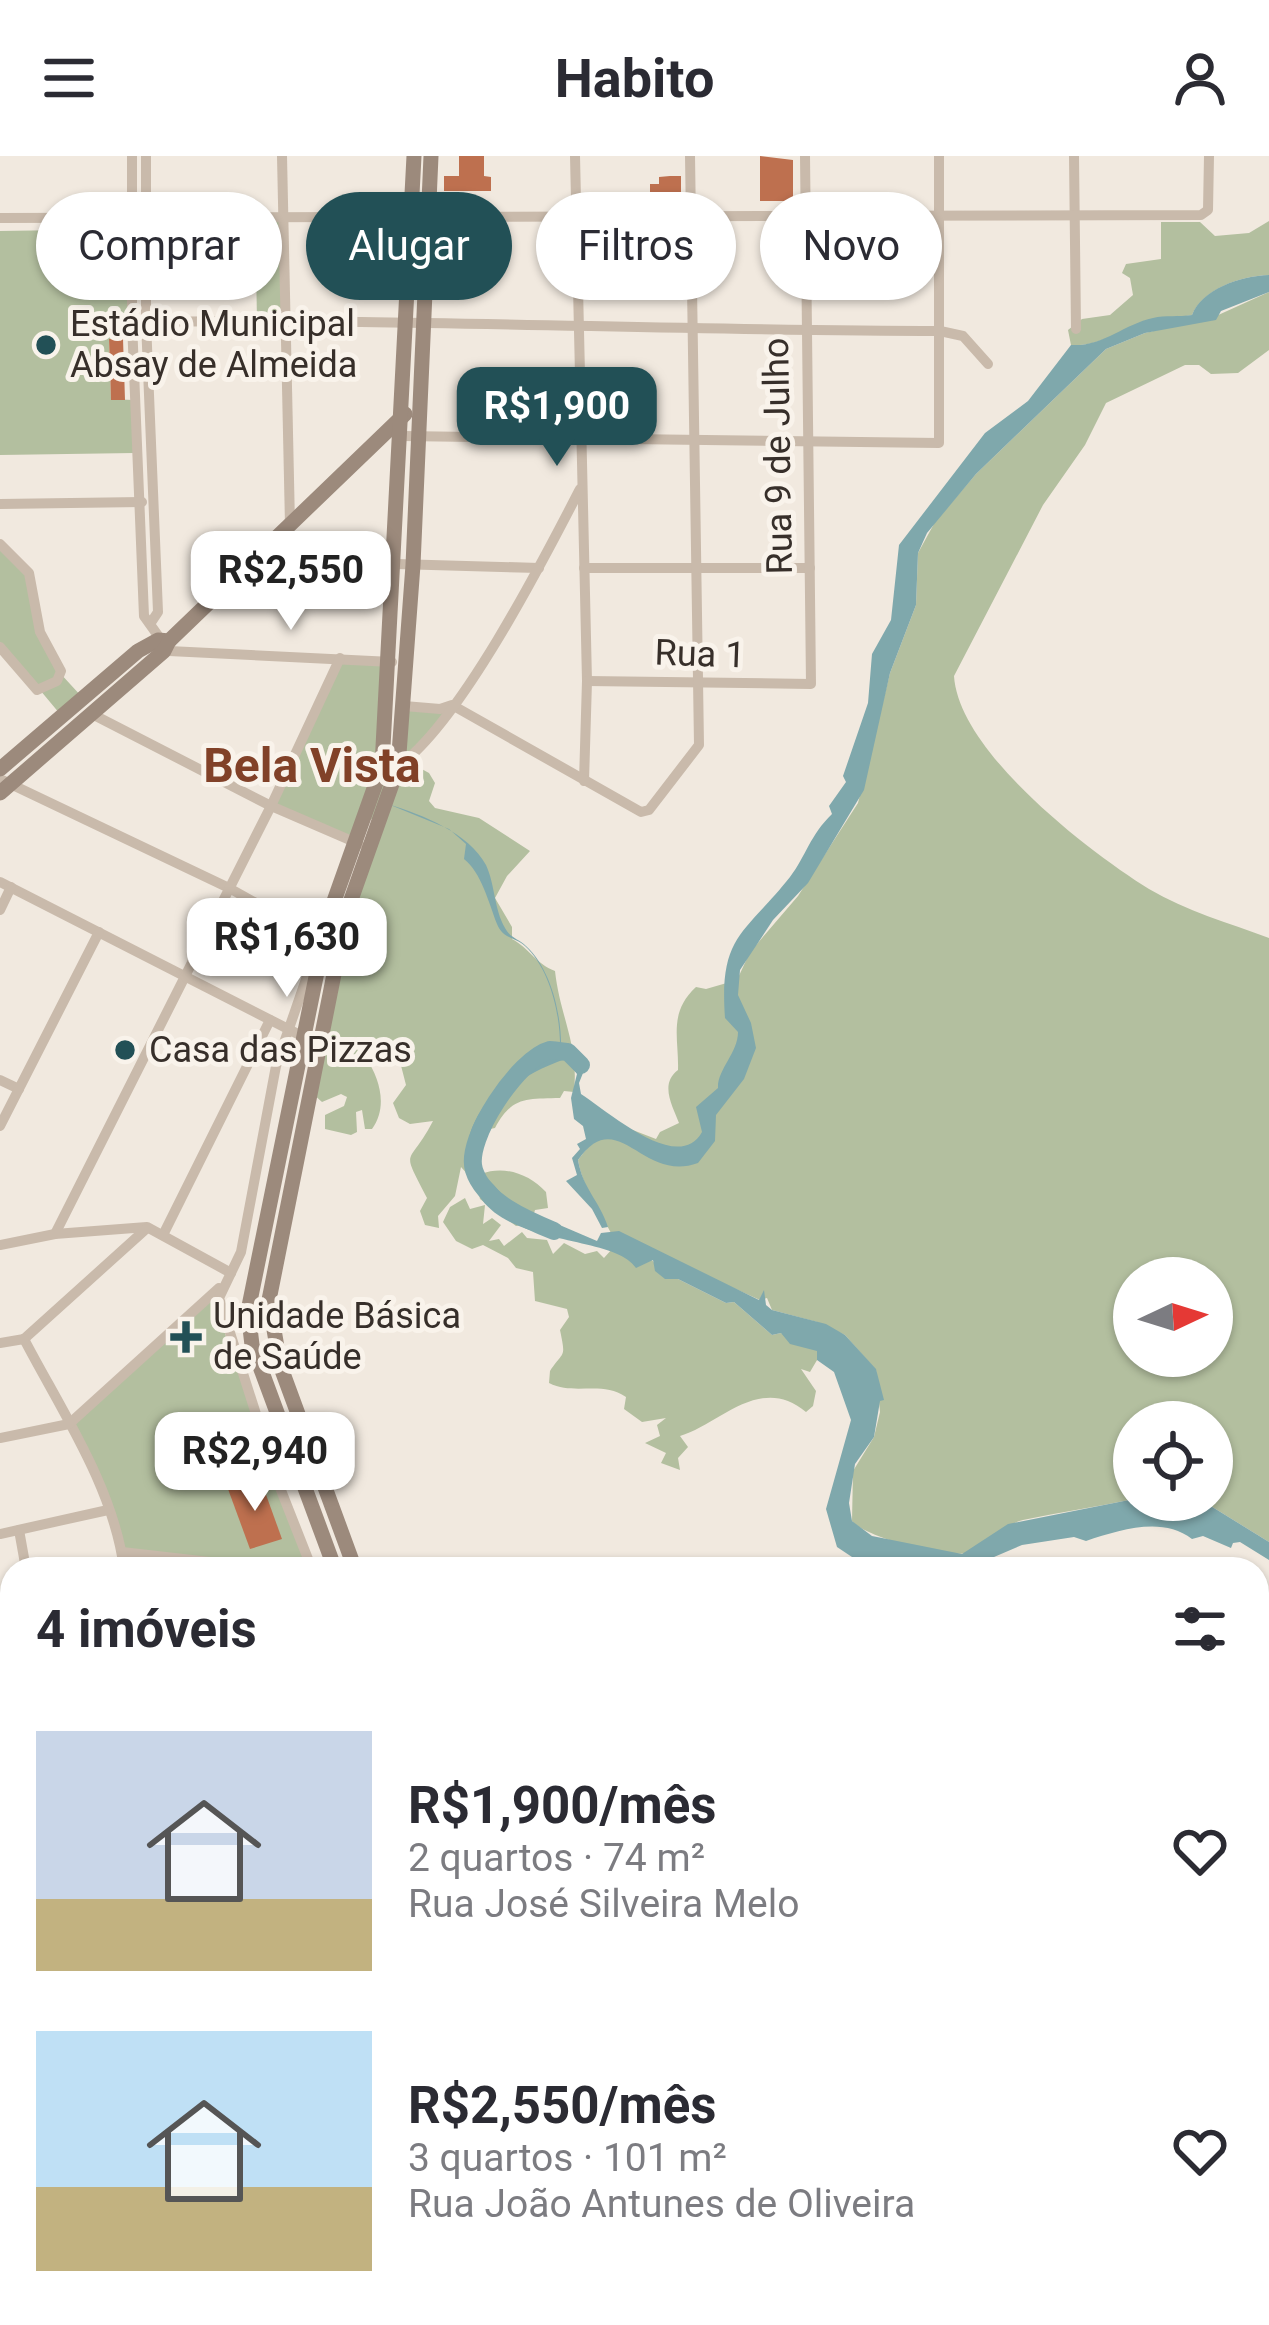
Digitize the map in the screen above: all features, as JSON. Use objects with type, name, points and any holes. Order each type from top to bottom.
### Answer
[{"type":"street","points":[[131,156],[131,192]]},
{"type":"street","points":[[146,156],[146,192]]},
{"type":"street","points":[[282,156],[282,192]]},
{"type":"street","points":[[414,156],[417,192]]},
{"type":"street","points":[[424,192],[430,156]]},
{"type":"street","points":[[575,156],[576,192]]},
{"type":"street","points":[[690,156],[691,192]]},
{"type":"street","name":"Rua 9 de Julho","points":[[805,156],[806,192]]},
{"type":"street","points":[[939,156],[939,192]]},
{"type":"street","points":[[1074,156],[1076,329]]},
{"type":"street","points":[[942,216],[1201,215],[1208,210],[1209,156]]},
{"type":"street","points":[[290,527],[282,215],[306,216]]},
{"type":"street","points":[[0,218],[36,218]]},
{"type":"street","points":[[137,300],[145,502],[158,612],[152,621],[164,643]]},
{"type":"street","points":[[139,322],[140,300]]},
{"type":"street","points":[[390,767],[416,300]]},
{"type":"street","points":[[577,300],[584,782]]},
{"type":"street","points":[[452,704],[638,811],[650,810],[699,745],[693,300]]},
{"type":"street","name":"Rua 9 de Julho","points":[[807,300],[811,684]]},
{"type":"street","points":[[410,437],[939,443],[940,300]]},
{"type":"street","points":[[139,322],[285,320],[693,331],[940,331],[963,336],[988,364]]},
{"type":"street","points":[[327,942],[229,888],[3,781],[164,643],[411,415]]},
{"type":"street","points":[[390,767],[452,704],[539,568],[581,486]]},
{"type":"street","points":[[0,504],[145,502]]},
{"type":"street","points":[[0,544],[29,573],[40,632],[62,671],[54,684],[37,689],[0,647]]},
{"type":"street","points":[[256,560],[539,568]]},
{"type":"street","points":[[584,568],[810,568]]},
{"type":"street","points":[[164,643],[399,662]]},
{"type":"street","points":[[56,1234],[340,658]]},
{"type":"street","points":[[0,1438],[68,1424],[231,1273],[244,1238],[276,1066],[390,767],[404,706],[399,662]]},
{"type":"street","name":"Rua 1","points":[[586,681],[811,684]]},
{"type":"street","points":[[404,706],[440,709],[452,704]]},
{"type":"street","points":[[85,710],[271,806],[362,845]]},
{"type":"street","points":[[0,910],[5,884],[314,1041]]},
{"type":"street","points":[[0,1126],[100,932]]},
{"type":"street","points":[[327,942],[273,1264],[270,1322],[280,1365],[351,1557]]},
{"type":"street","points":[[164,1235],[271,1020]]},
{"type":"street","points":[[314,1041],[248,1319],[258,1362],[331,1557]]},
{"type":"street","points":[[0,1080],[19,1089]]},
{"type":"street","points":[[0,1245],[56,1234],[147,1228],[231,1273]]},
{"type":"street","points":[[0,1343],[24,1339],[147,1228]]},
{"type":"street","points":[[221,1285],[220,1311],[308,1557]]},
{"type":"street","points":[[24,1339],[108,1510],[123,1557]]},
{"type":"street","points":[[0,1534],[108,1510]]},
{"type":"street","points":[[20,1530],[24,1557]]},
{"type":"street","points":[[122,1552],[166,1557]]},
{"type":"green space","points":[[1269,221],[1269,275],[1224,286],[1205,298],[1192,315],[1150,320],[1099,341],[1071,345],[1068,330],[1082,319],[1110,315],[1133,295],[1130,278],[1122,273],[1126,264],[1161,259],[1161,222],[1200,222],[1215,236],[1249,233]]},
{"type":"green space","name":"Estádio Municipal Absay de Almeida","points":[[36,230],[36,300],[130,300],[130,313],[121,314],[121,325],[130,326],[130,338],[109,340],[111,399],[133,400],[134,453],[0,455],[0,231]]},
{"type":"green space","points":[[282,268],[283,318],[257,319],[257,300],[282,300]]},
{"type":"green space","points":[[1269,292],[1269,350],[1238,373],[1211,374],[1199,365],[1185,365],[1106,403],[1085,445],[1043,505],[954,676],[961,705],[978,736],[1030,797],[1062,825],[1163,897],[1269,938],[1269,1542],[1233,1520],[1233,1401],[1113,1401],[1113,1503],[1023,1520],[967,1553],[942,1552],[873,1534],[852,1521],[853,1471],[874,1437],[880,1412],[876,1370],[845,1335],[772,1310],[767,1298],[760,1300],[611,1233],[587,1189],[578,1160],[594,1139],[625,1127],[656,1139],[679,1123],[668,1089],[678,1070],[677,1026],[682,1006],[696,987],[706,989],[737,980],[750,952],[798,896],[858,803],[890,673],[916,605],[918,553],[935,522],[976,474],[1106,349],[1145,333],[1216,316]]},
{"type":"green space","points":[[0,545],[26,573],[34,614],[59,672],[82,697],[60,714],[0,642]]},
{"type":"green space","points":[[340,658],[391,662],[383,759],[398,760],[404,706],[452,705],[407,761],[429,773],[435,783],[429,801],[435,808],[479,818],[530,851],[495,898],[512,927],[512,939],[555,971],[572,1045],[574,1092],[522,1101],[495,1128],[480,1131],[474,1169],[481,1174],[516,1173],[546,1192],[548,1208],[535,1210],[531,1223],[516,1226],[480,1199],[477,1185],[461,1167],[455,1196],[438,1216],[439,1228],[425,1225],[420,1211],[427,1198],[410,1158],[433,1121],[410,1124],[399,1118],[393,1103],[406,1085],[397,1050],[366,1058],[380,1093],[380,1112],[372,1129],[365,1129],[362,1110],[356,1112],[357,1132],[325,1129],[325,1115],[344,1106],[347,1097],[341,1094],[322,1102],[312,1093],[338,948],[381,822],[364,817],[355,843],[271,806]]},
{"type":"green space","points":[[465,1198],[470,1209],[485,1205],[483,1224],[492,1218],[501,1225],[489,1241],[499,1239],[504,1246],[522,1232],[527,1238],[547,1240],[553,1254],[564,1243],[585,1254],[597,1251],[604,1258],[612,1249],[642,1264],[652,1260],[666,1279],[678,1279],[726,1303],[734,1302],[772,1335],[781,1333],[817,1350],[820,1355],[810,1372],[801,1369],[816,1391],[813,1406],[806,1412],[789,1401],[772,1398],[740,1405],[680,1436],[688,1447],[678,1458],[680,1470],[661,1463],[666,1453],[645,1443],[660,1436],[657,1425],[666,1418],[642,1422],[624,1409],[626,1397],[617,1392],[549,1383],[550,1371],[563,1354],[560,1330],[569,1317],[567,1309],[535,1301],[533,1272],[516,1268],[508,1258],[483,1245],[472,1249],[456,1241],[443,1222],[450,1207]]},
{"type":"green space","points":[[216,1293],[216,1308],[305,1557],[198,1557],[124,1549],[71,1424]]},
{"type":"water","points":[[1269,275],[1269,292],[1221,311],[1216,320],[1145,333],[1106,349],[976,474],[927,533],[918,553],[916,605],[890,673],[864,790],[808,883],[773,920],[740,970],[738,995],[756,1048],[744,1079],[716,1115],[715,1141],[698,1163],[678,1167],[661,1163],[619,1141],[606,1139],[592,1145],[578,1160],[608,1227],[602,1228],[592,1209],[566,1181],[577,1175],[572,1158],[580,1149],[577,1144],[586,1139],[583,1126],[574,1119],[571,1098],[577,1074],[565,1059],[513,1086],[488,1112],[475,1147],[474,1169],[535,1225],[548,1220],[597,1241],[601,1233],[619,1231],[759,1300],[764,1290],[766,1305],[772,1310],[826,1324],[845,1335],[876,1369],[884,1400],[880,1401],[874,1437],[855,1464],[849,1503],[852,1521],[872,1536],[962,1554],[1008,1524],[1113,1503],[1113,1521],[1233,1520],[1269,1542],[1269,1557],[1240,1542],[1231,1548],[1203,1536],[1192,1539],[1154,1527],[1086,1541],[1074,1537],[1022,1545],[994,1557],[852,1557],[837,1547],[826,1509],[851,1420],[834,1372],[817,1360],[817,1351],[790,1344],[781,1333],[772,1335],[734,1302],[726,1303],[678,1279],[665,1279],[655,1271],[653,1260],[636,1268],[608,1250],[518,1226],[498,1215],[481,1198],[469,1163],[471,1130],[526,1057],[560,1051],[553,995],[560,1023],[561,1050],[587,1063],[579,1083],[581,1094],[660,1143],[677,1147],[691,1143],[702,1132],[696,1107],[718,1088],[737,1040],[738,1032],[725,1018],[731,952],[795,869],[832,814],[829,806],[846,782],[843,776],[868,703],[872,654],[891,620],[899,545],[985,433],[1028,401],[1071,345],[1093,342],[1153,318],[1192,315],[1204,298],[1223,286]]},
{"type":"water","points":[[452,832],[468,844],[486,865],[505,928],[535,956],[553,995],[534,956],[506,935],[480,880],[464,859],[466,844]]},
{"type":"building","points":[[459,156],[484,156],[484,176],[491,177],[491,191],[444,191],[444,176],[459,176]]},
{"type":"building","points":[[760,156],[793,160],[793,192],[760,192]]},
{"type":"building","points":[[681,176],[681,192],[650,192],[650,184],[659,184],[659,177]]},
{"type":"building","points":[[109,339],[123,339],[125,400],[111,400]]},
{"type":"building","points":[[260,1478],[282,1539],[250,1549],[228,1489]]},
{"type":"waterway","points":[[554,1231],[519,1215],[487,1191],[474,1170],[473,1156],[497,1101],[537,1056],[550,1050],[568,1052],[581,1065]]},
{"type":"place","name":"Estádio Municipal Absay de Almeida","points":[[46,345]]},
{"type":"place","name":"Casa das Pizzas","points":[[125,1050]]},
{"type":"place","name":"Unidade Básica de Saúde","points":[[186,1337]]},
{"type":"district","name":"Bela Vista","points":[[312,765]]}]
